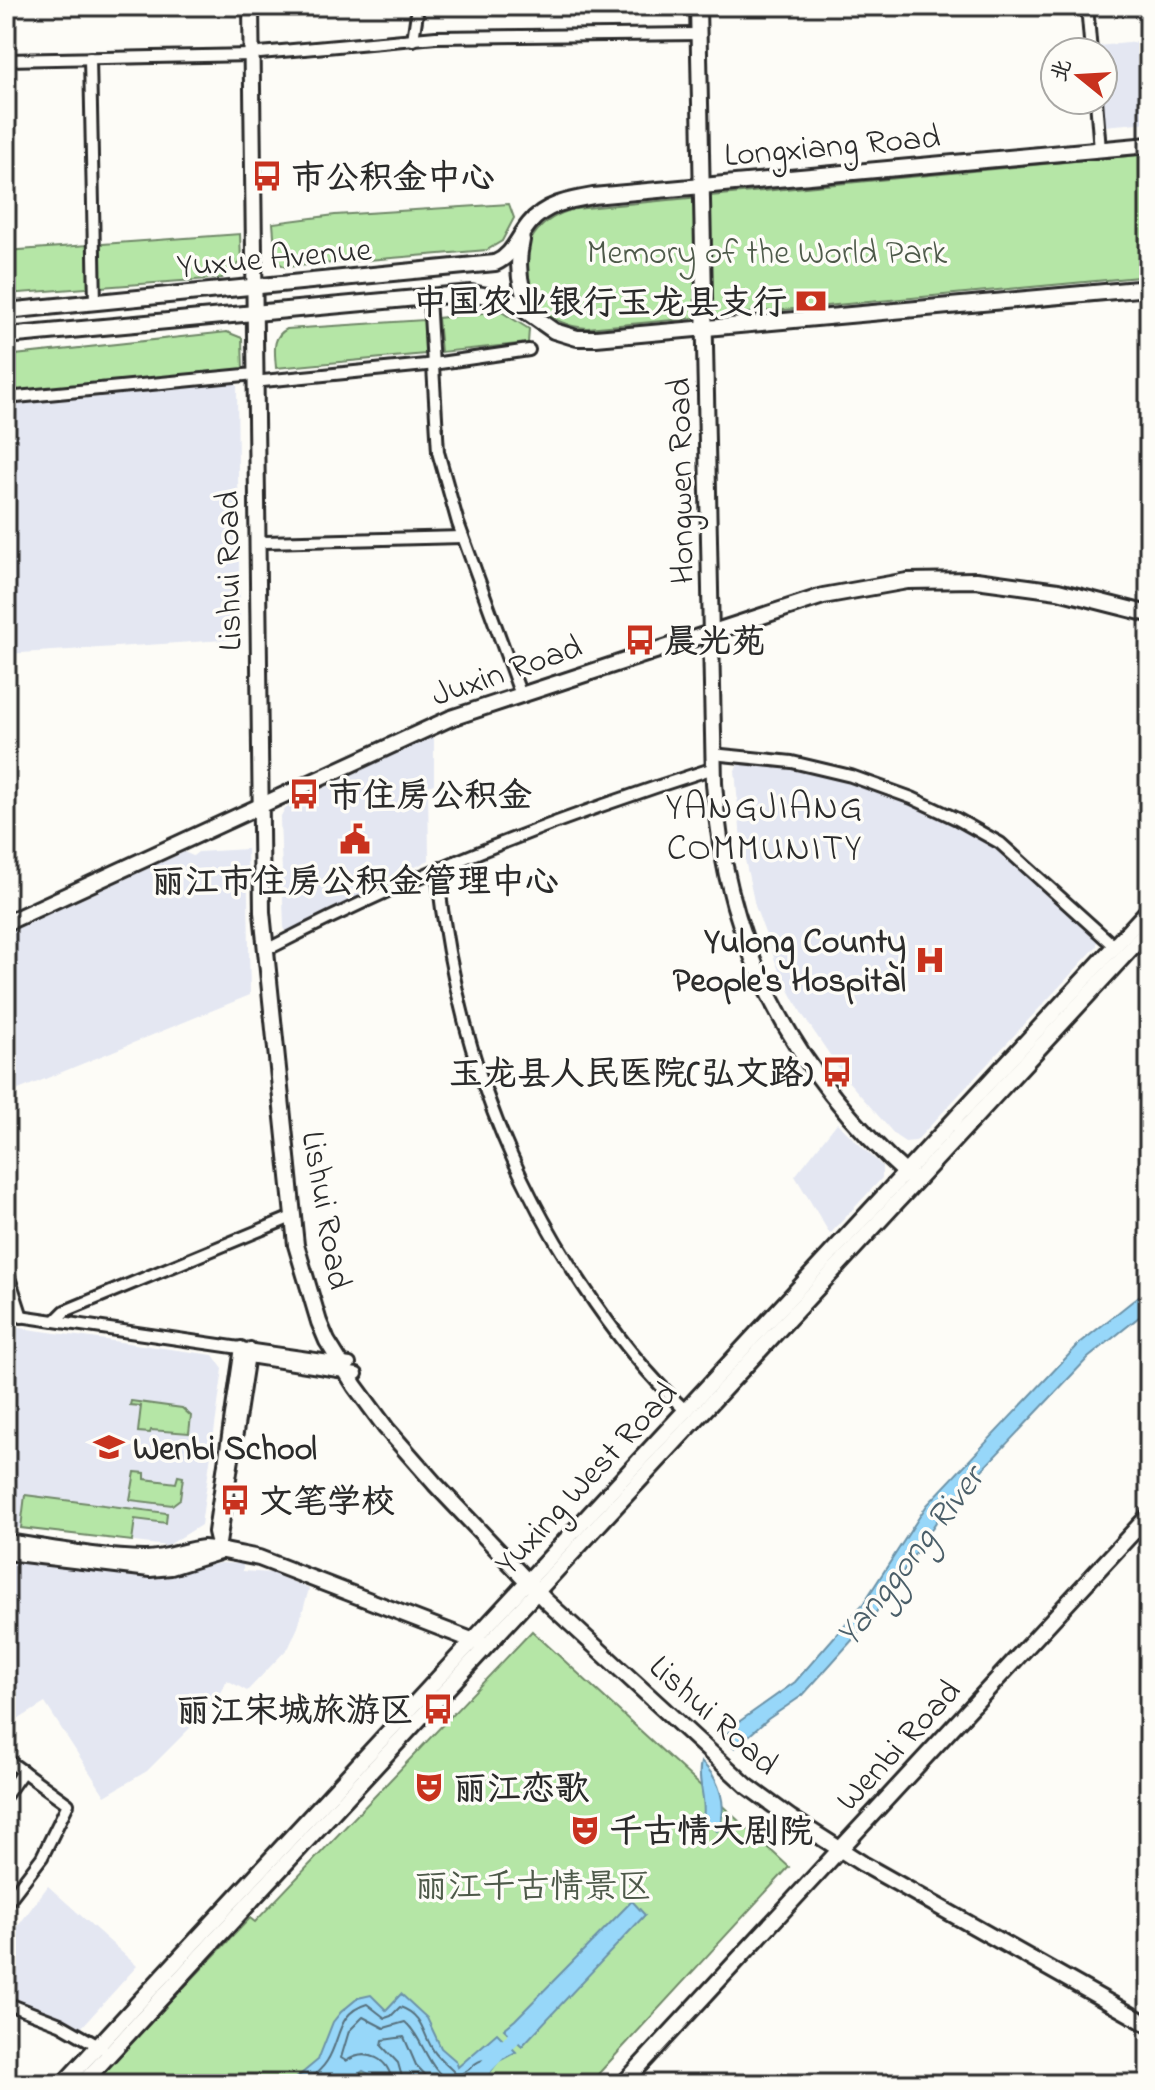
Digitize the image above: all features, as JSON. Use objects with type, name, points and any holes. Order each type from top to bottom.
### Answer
[{"type":"main road","name":"Lishui Road","points":[[251,6],[256,54]]},
{"type":"main road","name":"Lishui Road","points":[[259,6],[256,54],[258,313],[264,798],[270,911],[304,1244],[326,1319],[348,1368]]},
{"type":"main road","name":"Hongwen Road","points":[[698,6],[706,186],[718,761],[732,864],[746,921],[767,976],[790,1021],[828,1078],[913,1174]]},
{"type":"main road","name":"Hongwen Road","points":[[706,186],[707,6]]},
{"type":"main road","name":"Longxiang Road","points":[[528,225],[545,210],[566,201],[1149,145]]},
{"type":"main road","name":"Yuxue Avenue","points":[[6,311],[495,263],[506,257],[528,225]]},
{"type":"main road","points":[[528,225],[521,243],[519,273],[526,301],[535,318],[554,331],[586,338],[1149,288]]},
{"type":"main road","name":"Yuxue Avenue","points":[[6,336],[471,293],[498,296],[516,303],[535,318]]},
{"type":"main road","name":"Lishui Road","points":[[259,378],[264,542],[262,912],[292,1217],[298,1255],[327,1341],[408,1442],[535,1585],[747,1786],[842,1847],[1149,2025]]},
{"type":"main road","name":"Juxin Road","points":[[6,915],[264,798],[451,718],[840,583],[930,571],[976,572],[1029,578],[1149,606]]},
{"type":"main road","name":"Juxin Road","points":[[6,923],[448,710],[842,591],[930,579],[976,580],[1028,586],[1149,614]]},
{"type":"main road","name":"Yuxing West Road","points":[[63,2084],[104,2050],[481,1644],[913,1174],[1149,909]]},
{"type":"main road","name":"Yuxing West Road","points":[[535,1585],[686,1411],[1149,929]]},
{"type":"main road","name":"Wenbi Road","points":[[623,2084],[1149,1515]]},
{"type":"main road","points":[[6,1542],[141,1559],[169,1557],[207,1548],[259,1558],[481,1644]]},
{"type":"main road","points":[[6,1552],[140,1569],[171,1567],[219,1552]]},
{"type":"main road","name":"Lishui Road","points":[[842,1847],[1149,2016]]},
{"type":"main road","name":"Yuxing West Road","points":[[82,2084],[104,2050]]},
{"type":"street","points":[[413,40],[418,6]]},
{"type":"street","points":[[1087,6],[1090,36]]},
{"type":"street","points":[[6,60],[256,54],[413,40],[699,34]]},
{"type":"street","points":[[90,58],[95,303]]},
{"type":"street","points":[[1097,116],[1100,150]]},
{"type":"street","points":[[429,297],[438,452],[463,537],[518,687]]},
{"type":"street","points":[[6,398],[432,364],[529,350]]},
{"type":"street","points":[[264,542],[463,537]]},
{"type":"street","points":[[274,946],[437,870],[718,761],[782,760],[841,773],[890,789],[957,819],[1000,843],[1114,946]]},
{"type":"street","points":[[437,870],[459,1005],[482,1085],[504,1144],[548,1229],[589,1295],[651,1376],[686,1411]]},
{"type":"street","points":[[55,1321],[65,1311],[292,1217]]},
{"type":"street","points":[[6,1268],[22,1317]]},
{"type":"street","points":[[6,1314],[348,1368]]},
{"type":"street","points":[[219,1552],[245,1352]]},
{"type":"street","points":[[6,1759],[68,1804],[42,1857],[6,1904]]},
{"type":"street","points":[[6,1795],[23,1771]]},
{"type":"street","points":[[6,2003],[60,2024],[104,2050]]},
{"type":"shaded area","points":[[1149,41],[1149,122],[1104,126],[1104,116],[1119,116],[1119,44]]},
{"type":"shaded area","points":[[231,381],[237,385],[240,639],[6,654],[6,405]]},
{"type":"shaded area","name":"丽江市住房公积金管理中心","points":[[434,732],[434,784],[428,786],[429,860],[286,933],[280,818],[285,808]]},
{"type":"shaded area","name":"Yulong County People's Hospital","points":[[746,763],[847,781],[954,825],[996,849],[1097,940],[1097,946],[916,1141],[905,1142],[896,1136],[847,1080],[802,1014],[779,971],[755,906],[741,841],[735,770],[738,765]]},
{"type":"shaded area","points":[[247,849],[250,995],[6,1095],[6,933],[184,852],[193,856],[198,852]]},
{"type":"shaded area","points":[[837,1123],[882,1166],[882,1178],[830,1234],[795,1176]]},
{"type":"shaded area","name":"Wenbi School","points":[[6,1326],[213,1355],[223,1369],[201,1525],[167,1546],[6,1526]]},
{"type":"shaded area","points":[[6,1558],[151,1577],[221,1563],[243,1564],[243,1571],[272,1573],[309,1589],[289,1647],[247,1691],[227,1680],[213,1705],[147,1771],[105,1796],[45,1703],[6,1727]]},
{"type":"shaded area","points":[[48,1886],[137,1966],[81,2028],[23,2002],[6,1998],[6,1942]]},
{"type":"green space","name":"Memory of the World Park","points":[[1149,154],[1149,276],[587,328],[561,322],[542,309],[530,292],[524,273],[526,253],[534,234],[551,219],[575,209]]},
{"type":"green space","points":[[509,204],[514,218],[502,241],[487,250],[285,267],[276,261],[273,223],[335,215]]},
{"type":"green space","points":[[240,234],[241,262],[222,278],[6,294],[6,251]]},
{"type":"green space","points":[[500,311],[529,329],[528,343],[441,352],[438,318]]},
{"type":"green space","points":[[424,320],[425,354],[276,368],[276,341],[287,329]]},
{"type":"green space","points":[[227,332],[242,338],[243,370],[6,393],[6,356]]},
{"type":"green space","points":[[131,1401],[182,1408],[191,1416],[189,1433],[138,1432],[141,1406],[130,1405]]},
{"type":"green space","points":[[135,1472],[145,1473],[145,1479],[176,1483],[178,1476],[183,1477],[180,1499],[172,1505],[130,1500]]},
{"type":"green space","points":[[25,1495],[167,1513],[166,1523],[135,1519],[132,1541],[21,1528]]},
{"type":"green space","name":"丽江千古情景区","points":[[532,1631],[789,1867],[589,2084],[92,2084],[250,1918],[255,1922]]},
{"type":"water","points":[[1149,1288],[1149,1309],[1088,1358],[944,1510],[873,1617],[803,1695],[768,1719],[735,1748],[724,1738],[733,1726],[795,1682],[863,1604],[927,1505],[1080,1343]]},
{"type":"water","points":[[701,1762],[713,1776],[721,1794],[723,1813],[717,1831],[703,1819]]},
{"type":"water","points":[[632,1901],[645,1915],[522,2046],[504,2029]]},
{"type":"water","points":[[401,1994],[427,2018],[441,2048],[456,2061],[458,2067],[497,2033],[516,2052],[499,2061],[481,2084],[374,2084],[369,2074],[363,2071],[351,2084],[289,2084],[318,2060],[333,2022],[358,1998],[371,1995],[386,2010]]},
{"type":"waterway","name":"Yanggong River","points":[[469,2084],[524,2027]]},
{"type":"place","name":"市公积金中心","points":[[267,176]]},
{"type":"place","name":"中国农业银行玉龙县支行","points":[[811,301]]},
{"type":"place","name":"晨光苑","points":[[640,640]]},
{"type":"place","name":"市住房公积金","points":[[304,794]]},
{"type":"place","name":"丽江市住房公积金管理中心","points":[[355,839]]},
{"type":"place","name":"Yulong County People's Hospital","points":[[930,960]]},
{"type":"place","name":"玉龙县人民医院(弘文路)","points":[[837,1072]]},
{"type":"place","name":"Wenbi School","points":[[109,1447]]},
{"type":"place","name":"文笔学校","points":[[235,1500]]},
{"type":"place","name":"丽江宋城旅游区","points":[[438,1709]]},
{"type":"place","name":"丽江恋歌","points":[[429,1787]]},
{"type":"place","name":"千古情大剧院","points":[[585,1830]]},
{"type":"district","name":"YANGJIANG COMMUNITY","points":[[765,826]]}]
